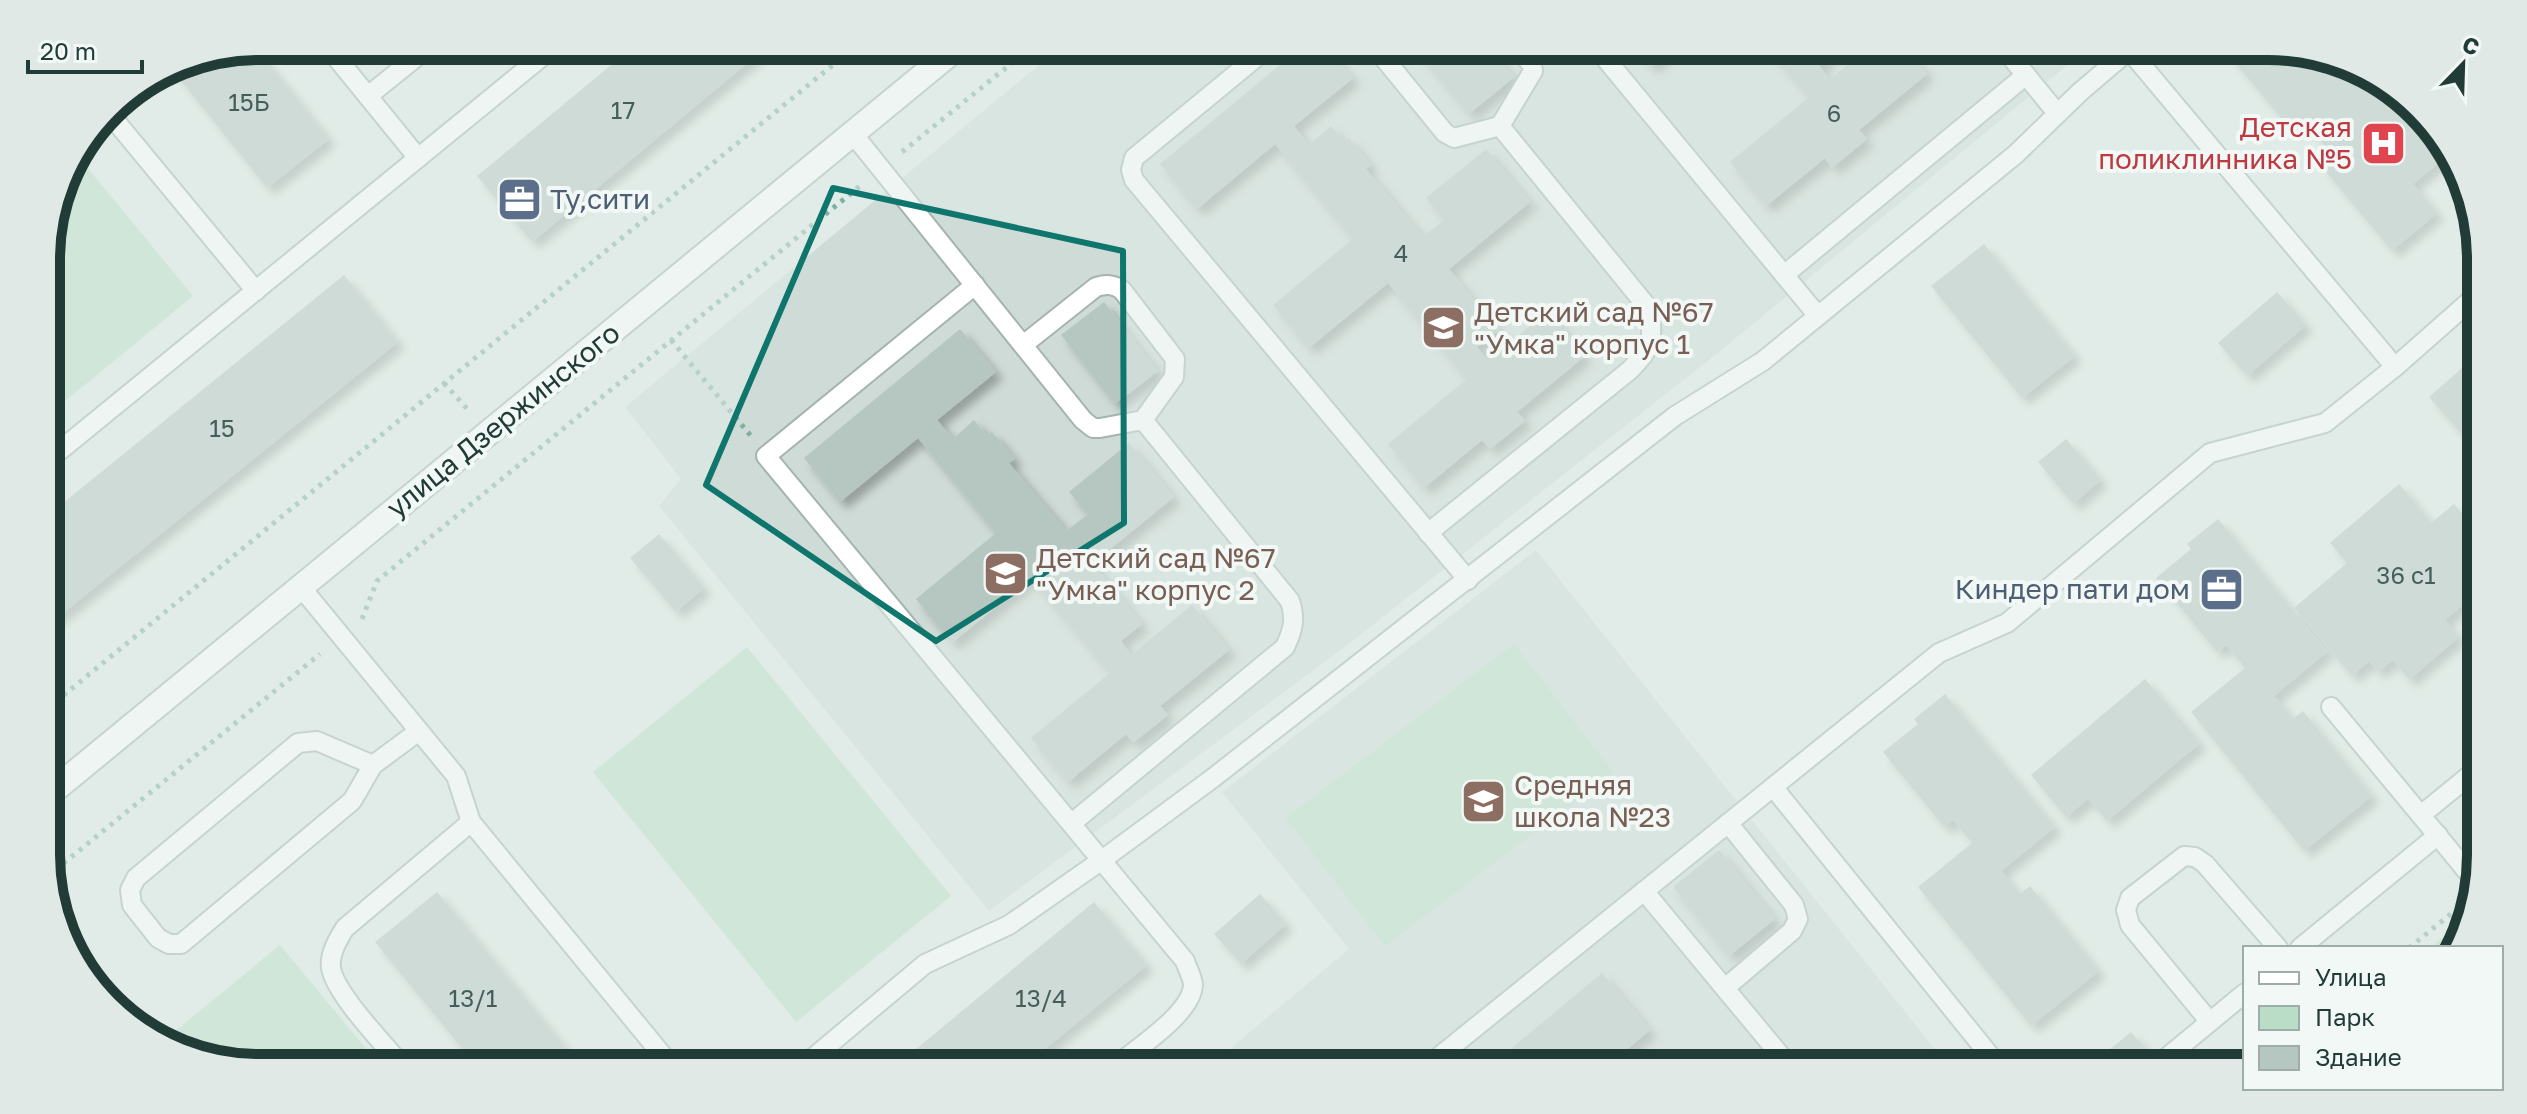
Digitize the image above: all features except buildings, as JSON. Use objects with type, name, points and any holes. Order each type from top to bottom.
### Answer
[{"type":"street","name":"улица Дзержинского","points":[[60,785],[942,60]]},
{"type":"lane","points":[[338,60],[418,158]]},
{"type":"lane","points":[[368,96],[413,60]]},
{"type":"lane","points":[[60,450],[538,60]]},
{"type":"lane","points":[[1253,60],[1134,158],[1131,170],[1134,180],[1468,580]]},
{"type":"lane","points":[[1387,60],[1445,133],[1460,137],[1500,126],[1533,71],[1528,60]]},
{"type":"lane","points":[[1607,60],[1818,316]]},
{"type":"lane","points":[[2014,60],[2057,113]]},
{"type":"lane","points":[[818,1054],[925,964],[1009,925],[1102,860],[1213,778],[1675,416],[1763,361],[2016,154],[2057,113],[2118,60]]},
{"type":"lane","points":[[2142,60],[2395,367]]},
{"type":"lane","points":[[1784,275],[2026,75]]},
{"type":"lane","points":[[115,121],[256,291]]},
{"type":"lane","points":[[1428,533],[1630,370],[1646,353],[1653,335],[1649,309],[1500,126]]},
{"type":"lane","points":[[853,134],[1083,420],[1093,428],[1143,420],[1174,377],[1175,359],[1122,290],[1115,286],[1105,284],[1096,287],[1023,345]]},
{"type":"lane","points":[[975,285],[766,456],[1185,961],[1193,984],[1188,1001],[1179,1014],[1130,1054]]},
{"type":"lane","points":[[1442,1054],[1939,653],[2007,623],[2210,453],[2325,423],[2467,304]]},
{"type":"lane","points":[[1072,823],[1285,647],[1293,631],[1295,617],[1290,601],[1143,420]]},
{"type":"lane","points":[[300,586],[456,776],[471,822],[662,1054]]},
{"type":"lane","points":[[2331,707],[2466,871]]},
{"type":"lane","points":[[373,765],[317,741],[298,743],[136,878],[130,890],[132,905],[158,938],[169,944],[181,944],[352,801],[373,765],[419,731]]},
{"type":"lane","points":[[2421,815],[2467,777]]},
{"type":"lane","points":[[1773,787],[1989,1054]]},
{"type":"lane","points":[[393,1054],[340,990],[331,967],[334,947],[345,928],[471,822]]},
{"type":"lane","points":[[1725,988],[1792,931],[1798,919],[1794,905],[1728,823]]},
{"type":"lane","points":[[2302,946],[2438,835]]},
{"type":"lane","points":[[2210,1022],[2130,925],[2126,910],[2130,898],[2184,856],[2195,857],[2205,864],[2276,946]]},
{"type":"lane","points":[[1644,891],[1779,1054]]},
{"type":"lane","points":[[2171,1054],[2243,995]]},
{"type":"path","points":[[60,698],[839,60]]},
{"type":"path","points":[[61,866],[364,617],[377,581],[1016,60]]},
{"type":"path","points":[[671,340],[766,456]]},
{"type":"path","points":[[444,383],[474,415]]},
{"type":"path","points":[[509,454],[519,465]]},
{"type":"path","points":[[2411,946],[2459,907]]},
{"type":"highlighted area","points":[[833,188],[1123,251],[1124,523],[936,641],[706,485]]},
{"type":"shaded area","points":[[1045,60],[2074,60],[1719,352],[1350,643],[989,911],[659,506],[681,479],[625,407]]},
{"type":"shaded area","name":"Средняя школа №23","points":[[1536,550],[1939,1054],[1224,1054],[1349,949],[1222,792]]},
{"type":"green space","points":[[84,164],[193,296],[60,405],[60,246],[71,195]]},
{"type":"green space","points":[[1514,644],[1613,772],[1385,946],[1286,818]]},
{"type":"green space","points":[[747,647],[951,896],[796,1022],[593,772]]},
{"type":"green space","points":[[2452,930],[2444,946],[2432,946]]},
{"type":"green space","points":[[280,945],[370,1054],[246,1054],[207,1047],[172,1034]]},
{"type":"place","name":"Детская поликлинника №5","points":[[2383,143]]},
{"type":"place","name":"Ту,сити","points":[[519,199]]},
{"type":"place","name":"Детский сад №67 \"Умка\" корпус 1","points":[[1443,328]]},
{"type":"place","name":"Детский сад №67 \"Умка\" корпус 2","points":[[1005,574]]},
{"type":"place","name":"Киндер пати дом","points":[[2221,589]]},
{"type":"place","name":"Средняя школа №23","points":[[1483,801]]}]
